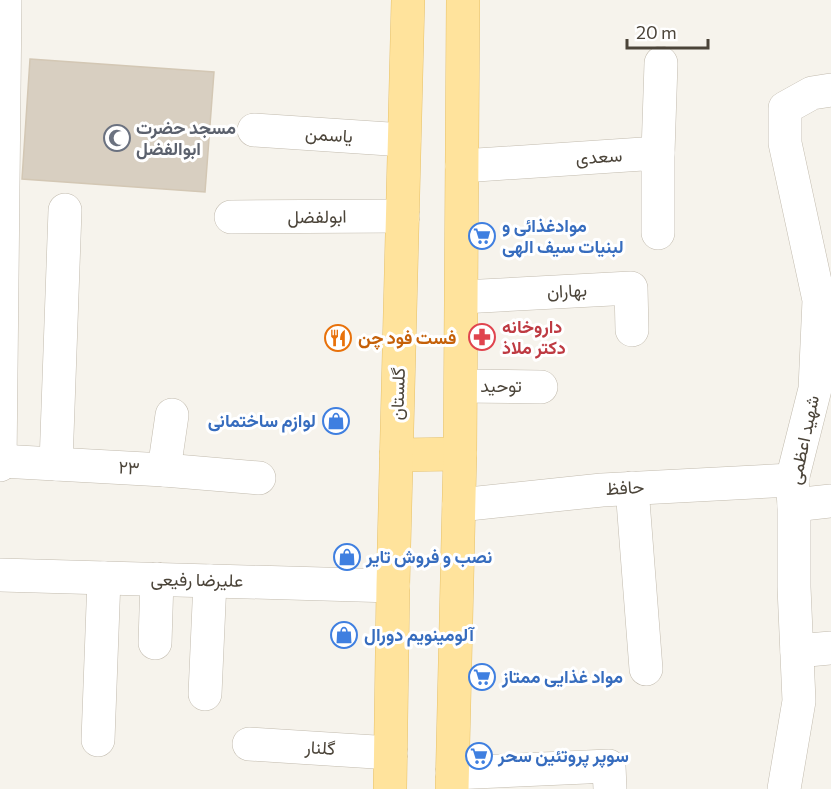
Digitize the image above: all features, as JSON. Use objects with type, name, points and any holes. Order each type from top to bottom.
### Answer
[{"type":"main road","name":"گلستان","points":[[390,789],[408,0]]},
{"type":"main road","points":[[452,781],[461,386],[463,0]]},
{"type":"main road","points":[[396,455],[460,454]]},
{"type":"street","points":[[0,463],[16,96],[5,0]]},
{"type":"street","points":[[658,233],[657,153],[661,63]]},
{"type":"street","name":"شهید اعظمی","points":[[784,789],[799,701],[793,492],[815,389],[819,300],[785,142],[784,108],[812,93],[831,90]]},
{"type":"street","name":"یاسمن","points":[[254,130],[404,140]]},
{"type":"street","name":"سعدی","points":[[462,166],[657,153]]},
{"type":"street","points":[[56,464],[65,210]]},
{"type":"street","name":"ابولفضل","points":[[231,218],[403,216]]},
{"type":"street","name":"بهاران","points":[[462,297],[631,288],[632,330]]},
{"type":"street","name":"توحید","points":[[461,386],[541,387]]},
{"type":"street","points":[[164,471],[171,415]]},
{"type":"street","name":"۲۳","points":[[0,463],[56,464],[259,478]]},
{"type":"street","points":[[632,488],[646,669]]},
{"type":"street","name":"حافظ","points":[[459,505],[632,488],[793,492],[831,501]]},
{"type":"street","name":"علیرضا رفیعی","points":[[0,575],[393,586]]},
{"type":"street","points":[[98,740],[104,578]]},
{"type":"street","points":[[155,643],[157,579]]},
{"type":"street","points":[[205,694],[210,581]]},
{"type":"street","points":[[797,651],[831,648]]},
{"type":"street","name":"گلنار","points":[[249,744],[391,753]]},
{"type":"street","points":[[452,781],[609,766],[610,789]]},
{"type":"building","name":"مسجد حضرت ابوالفضل","points":[[30,59],[214,72],[205,192],[22,179]]},
{"type":"place","name":"مسجد حضرت ابوالفضل","points":[[117,138]]},
{"type":"place","name":"موادغذائی و لبنیات سیف الهی","points":[[482,236]]},
{"type":"place","name":"داروخانه دکتر ملاذ","points":[[482,337]]},
{"type":"place","name":"فست فود چن","points":[[338,338]]},
{"type":"place","name":"لوازم ساختمانی","points":[[336,421]]},
{"type":"place","name":"نصب و فروش تایر","points":[[347,557]]},
{"type":"place","name":"آلومینویم دورال","points":[[344,635]]},
{"type":"place","name":"مواد غذایی ممتاز","points":[[482,677]]},
{"type":"place","name":"سوپر پروتئین سحر","points":[[479,756]]}]
